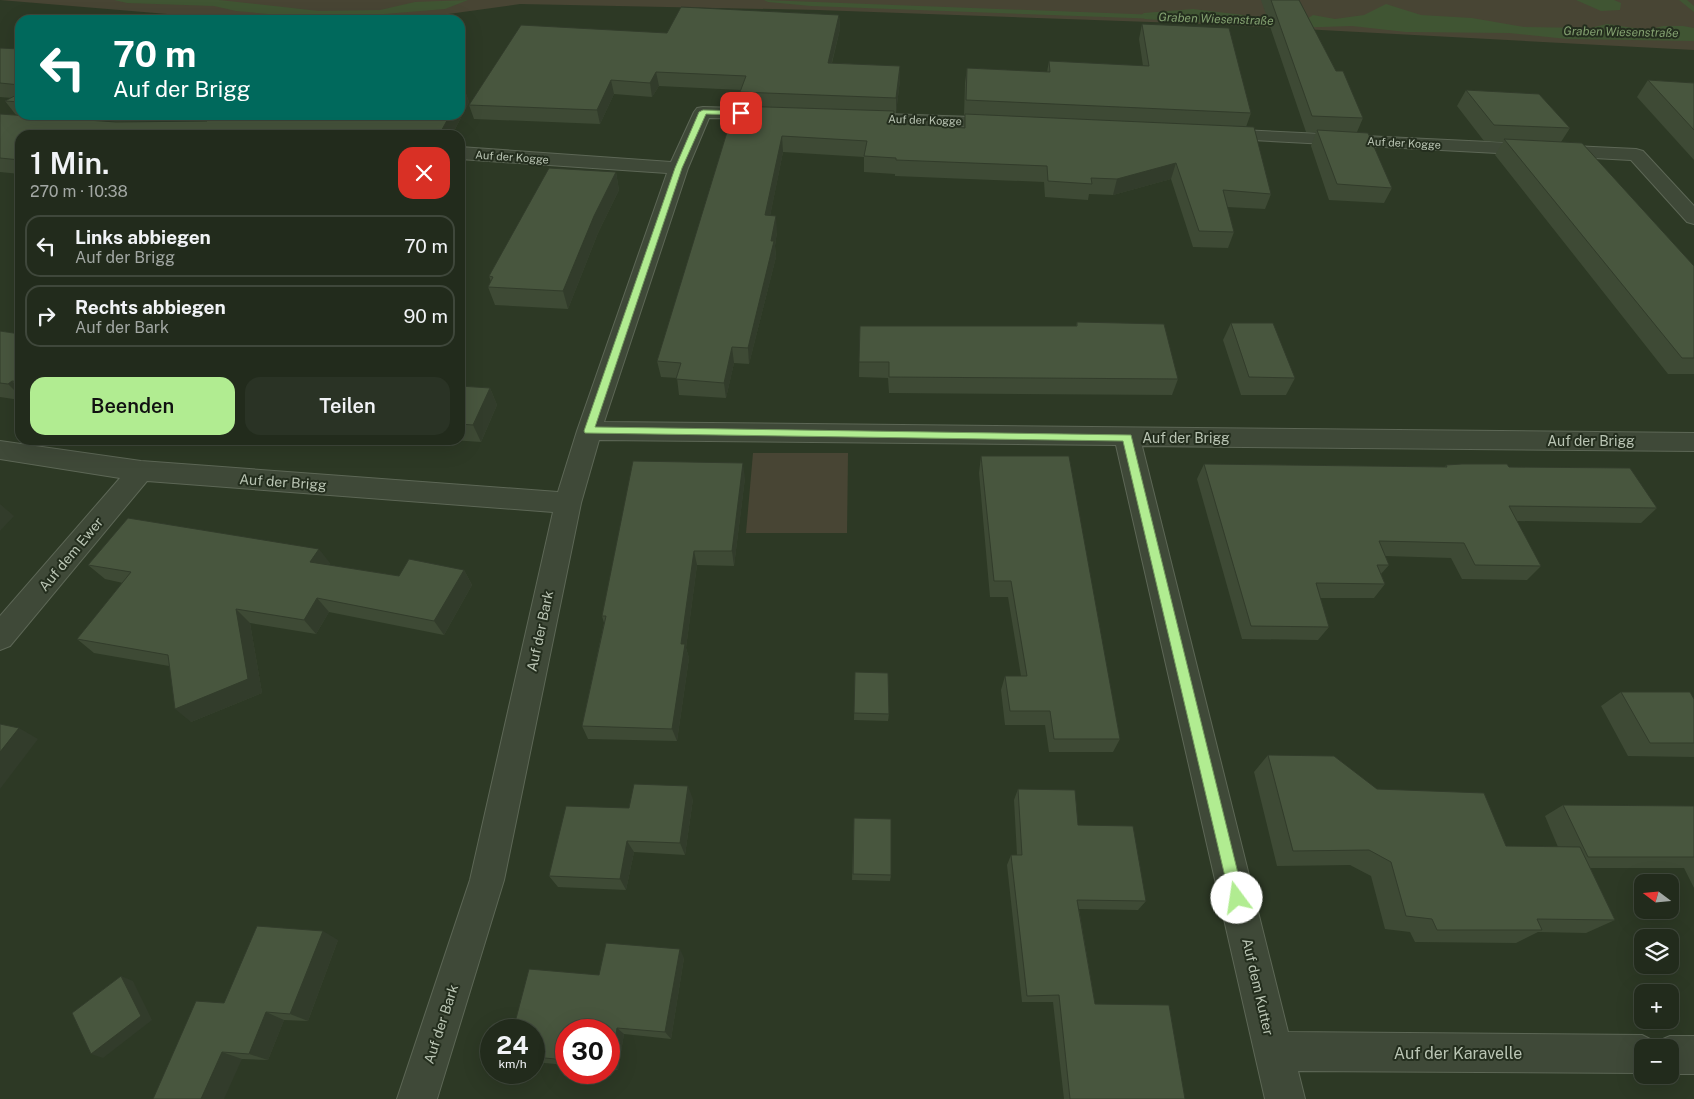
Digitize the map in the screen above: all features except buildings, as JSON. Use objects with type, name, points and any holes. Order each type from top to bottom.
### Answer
[{"type":"street","points":[[678,168],[703,112],[791,115]]},
{"type":"street","name":"Auf der Kogge","points":[[839,117],[1015,124]]},
{"type":"street","name":"Auf der Kogge","points":[[1202,133],[1636,155],[1694,218]]},
{"type":"street","name":"Auf der Kogge","points":[[465,153],[678,168]]},
{"type":"street","name":"Auf der Bark","points":[[417,1099],[487,880],[568,503],[589,431],[678,168]]},
{"type":"street","name":"Auf der Brigg","points":[[589,431],[1694,442]]},
{"type":"street","name":"Auf dem Kutter","points":[[1127,437],[1285,1099]]},
{"type":"street","name":"Auf der Brigg","points":[[0,450],[141,472],[568,503]]},
{"type":"street","name":"Auf dem Ewer","points":[[0,637],[141,472]]},
{"type":"street","name":"Auf der Karavelle","points":[[1274,1051],[1634,1054]]},
{"type":"street","points":[[1679,1055],[1694,1055]]},
{"type":"shaded area","points":[[0,0],[1694,0],[1694,50],[1207,24],[818,10],[520,4],[441,15],[179,15]]},
{"type":"shaded area","points":[[753,453],[848,453],[847,533],[746,533]]},
{"type":"water","points":[[114,0],[219,0],[319,11],[380,10],[415,2],[468,0],[445,9],[372,15],[280,15],[236,11],[214,6],[127,3]]},
{"type":"water","points":[[1576,0],[1614,0],[1621,3],[1620,10],[1601,11]]},
{"type":"water","points":[[1386,4],[1421,15],[1472,18],[1524,27],[1590,28],[1607,24],[1647,30],[1663,26],[1683,26],[1694,28],[1694,41],[1567,39],[1509,33],[1406,32],[1352,26],[1292,28],[1145,19],[1140,16],[1144,13],[1193,9],[1268,18],[1307,19],[1313,15],[1335,19],[1364,15]]},
{"type":"waterway","name":"Graben Wiesenstraße","points":[[768,0],[811,4],[1159,17]]},
{"type":"waterway","points":[[1683,0],[1694,10]]},
{"type":"route","points":[[741,113],[703,112],[678,168],[589,431],[1127,437],[1237,898]]}]
